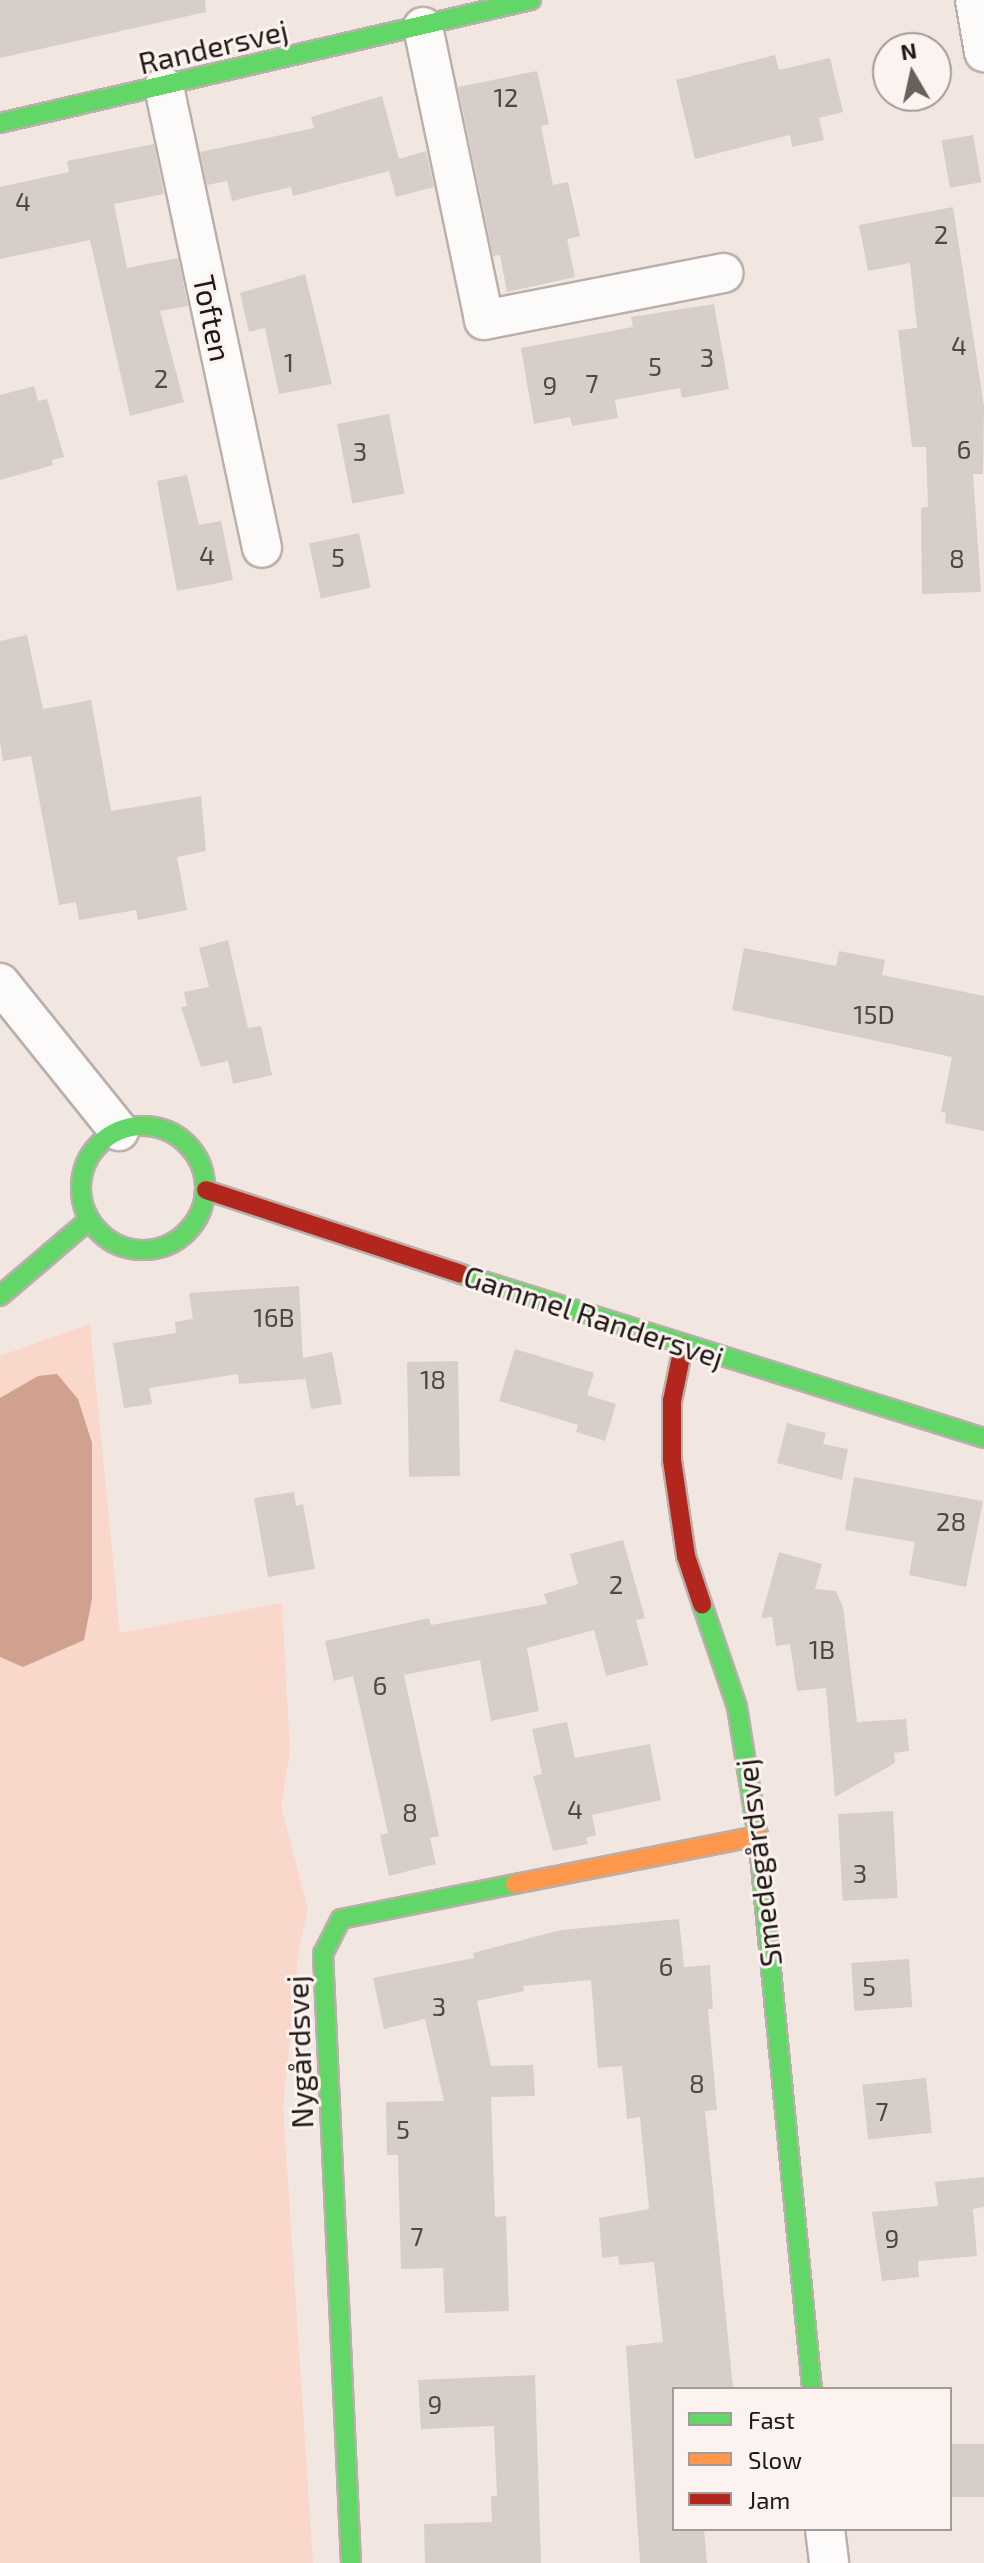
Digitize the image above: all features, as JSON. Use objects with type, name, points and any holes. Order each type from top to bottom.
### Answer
[{"type":"street","name":"Randersvej","points":[[0,123],[531,0]]},
{"type":"street","points":[[975,0],[984,52]]},
{"type":"street","points":[[423,27],[484,320],[723,273]]},
{"type":"street","name":"Toften","points":[[164,87],[262,548]]},
{"type":"street","points":[[0,983],[119,1131]]},
{"type":"street","points":[[166,1130],[189,1145],[200,1162],[206,1190],[193,1225],[166,1247],[118,1246],[89,1220],[82,1175],[93,1150],[119,1131],[166,1130]]},
{"type":"street","name":"Gammel Randersvej","points":[[206,1190],[683,1347],[984,1438]]},
{"type":"street","points":[[0,1296],[89,1220]]},
{"type":"street","name":"Smedegårdsvej","points":[[683,1347],[672,1401],[672,1460],[686,1556],[737,1707],[758,1836],[812,2387]]},
{"type":"street","name":"Nygårdsvej","points":[[351,2563],[323,1954],[341,1919],[758,1836]]},
{"type":"street","points":[[825,2531],[829,2563]]},
{"type":"shaded area","points":[[90,1324],[120,1633],[282,1603],[290,1752],[281,1807],[308,1909],[299,1947],[283,2106],[313,2563],[0,2563],[0,1356]]},
{"type":"shaded area","points":[[57,1374],[78,1399],[92,1443],[92,1599],[84,1640],[23,1667],[0,1657],[0,1398],[38,1376]]},
{"type":"building","points":[[0,0],[205,0],[206,12],[0,58]]},
{"type":"building","points":[[775,55],[779,70],[830,58],[843,112],[819,118],[824,140],[792,147],[790,135],[695,159],[676,80]]},
{"type":"building","points":[[537,71],[549,124],[541,126],[553,185],[568,182],[580,236],[567,239],[575,277],[507,292],[500,255],[493,256],[458,87]]},
{"type":"building","points":[[382,96],[399,159],[426,151],[434,187],[396,197],[389,171],[293,196],[291,187],[232,201],[227,181],[207,185],[200,152],[314,128],[311,117]]},
{"type":"building","points":[[973,135],[981,182],[950,188],[941,141]]},
{"type":"building","points":[[154,144],[164,194],[114,204],[127,268],[178,258],[188,306],[160,311],[184,402],[130,416],[90,240],[0,259],[0,187],[69,172],[67,161]]},
{"type":"building","points":[[953,207],[984,406],[983,474],[973,474],[981,592],[922,594],[921,508],[928,507],[926,447],[912,447],[898,330],[917,328],[910,263],[868,271],[859,225]]},
{"type":"building","points":[[305,274],[332,384],[279,394],[265,328],[249,332],[240,293]]},
{"type":"building","points":[[714,304],[729,389],[682,398],[680,388],[615,400],[618,418],[572,426],[570,417],[534,424],[521,348],[633,327],[631,317]]},
{"type":"building","points":[[34,386],[38,401],[47,399],[64,457],[52,460],[53,465],[0,480],[0,395]]},
{"type":"building","points":[[389,414],[404,494],[352,504],[337,424]]},
{"type":"building","points":[[187,475],[199,525],[221,521],[233,580],[177,591],[157,481]]},
{"type":"building","points":[[359,533],[371,588],[321,598],[309,544]]},
{"type":"building","points":[[27,635],[43,709],[91,700],[111,811],[201,796],[206,851],[177,857],[187,910],[138,920],[136,910],[79,920],[76,902],[59,905],[31,756],[3,761],[0,742],[0,641]]},
{"type":"building","points":[[228,940],[248,1028],[261,1026],[272,1075],[233,1084],[228,1061],[201,1067],[181,1007],[187,1006],[184,992],[209,987],[199,948]]},
{"type":"building","points":[[744,948],[836,966],[839,951],[885,960],[882,975],[984,996],[984,1131],[945,1123],[946,1113],[941,1112],[952,1057],[732,1010]]},
{"type":"building","points":[[299,1286],[303,1358],[332,1352],[342,1404],[311,1409],[304,1372],[305,1379],[239,1384],[238,1374],[149,1388],[152,1404],[124,1408],[113,1343],[176,1333],[175,1322],[193,1319],[189,1293]]},
{"type":"building","points":[[515,1349],[594,1373],[587,1395],[616,1404],[605,1441],[576,1432],[578,1425],[499,1401]]},
{"type":"building","points":[[458,1361],[460,1476],[409,1477],[407,1362]]},
{"type":"building","points":[[787,1423],[826,1433],[823,1444],[848,1449],[842,1480],[777,1463]]},
{"type":"building","points":[[854,1477],[983,1501],[966,1587],[909,1575],[915,1542],[845,1530]]},
{"type":"building","points":[[294,1492],[296,1506],[303,1504],[315,1569],[268,1577],[254,1498]]},
{"type":"building","points":[[623,1540],[645,1618],[636,1620],[648,1665],[606,1676],[594,1630],[527,1648],[539,1711],[491,1721],[480,1660],[404,1675],[439,1836],[430,1838],[436,1864],[389,1876],[380,1835],[388,1833],[353,1676],[334,1681],[325,1641],[429,1618],[431,1625],[547,1604],[544,1594],[578,1584],[570,1554]]},
{"type":"building","points":[[779,1552],[822,1564],[815,1589],[836,1591],[843,1607],[857,1722],[906,1719],[909,1751],[894,1753],[895,1763],[835,1797],[826,1688],[797,1691],[790,1644],[776,1646],[772,1617],[761,1618]]},
{"type":"building","points":[[567,1722],[575,1758],[650,1744],[661,1800],[592,1815],[596,1835],[586,1838],[588,1844],[553,1851],[533,1776],[542,1774],[532,1729]]},
{"type":"building","points":[[893,1811],[898,1898],[843,1901],[838,1814]]},
{"type":"building","points":[[679,1919],[684,1967],[710,1965],[713,2009],[708,2009],[717,2110],[705,2111],[733,2387],[672,2387],[672,2531],[704,2531],[707,2563],[640,2563],[626,2346],[663,2342],[654,2262],[619,2265],[618,2256],[602,2258],[599,2218],[649,2209],[640,2117],[627,2119],[622,2066],[598,2068],[591,1980],[523,1986],[524,1991],[477,2001],[491,2066],[533,2065],[535,2096],[491,2097],[495,2217],[506,2216],[509,2311],[445,2313],[443,2268],[401,2269],[398,2155],[387,2155],[386,2102],[444,2101],[425,2019],[384,2029],[373,1978],[474,1958],[473,1953],[561,1930]]},
{"type":"building","points":[[909,1959],[912,2007],[854,2011],[851,1963]]},
{"type":"building","points":[[926,2078],[932,2133],[868,2139],[862,2085]]},
{"type":"building","points":[[984,2177],[984,2207],[973,2209],[977,2256],[918,2261],[919,2277],[882,2281],[872,2212],[938,2206],[935,2182]]},
{"type":"building","points":[[535,2375],[541,2563],[425,2563],[424,2524],[492,2522],[491,2496],[497,2496],[494,2426],[421,2429],[418,2380]]},
{"type":"building","points":[[952,2444],[984,2444],[984,2497],[952,2497]]},
{"type":"traffic: fast","points":[[0,123],[531,0]]},
{"type":"traffic: fast","points":[[143,1126],[167,1131],[187,1144],[200,1164],[205,1188],[200,1212],[187,1232],[167,1245],[143,1250],[119,1245],[99,1232],[86,1212],[81,1188],[86,1164],[99,1144],[119,1131],[143,1126]]},
{"type":"traffic: fast","points":[[0,1296],[89,1220]]},
{"type":"traffic: fast","points":[[461,1274],[984,1438]]},
{"type":"traffic: fast","points":[[702,1604],[737,1707],[758,1836],[812,2387]]},
{"type":"traffic: fast","points":[[351,2563],[323,1954],[341,1919],[515,1884]]},
{"type":"traffic: slow","points":[[515,1884],[758,1836]]},
{"type":"traffic: jam","points":[[206,1190],[461,1274]]},
{"type":"traffic: jam","points":[[683,1347],[672,1401],[672,1460],[686,1556],[702,1604]]}]
